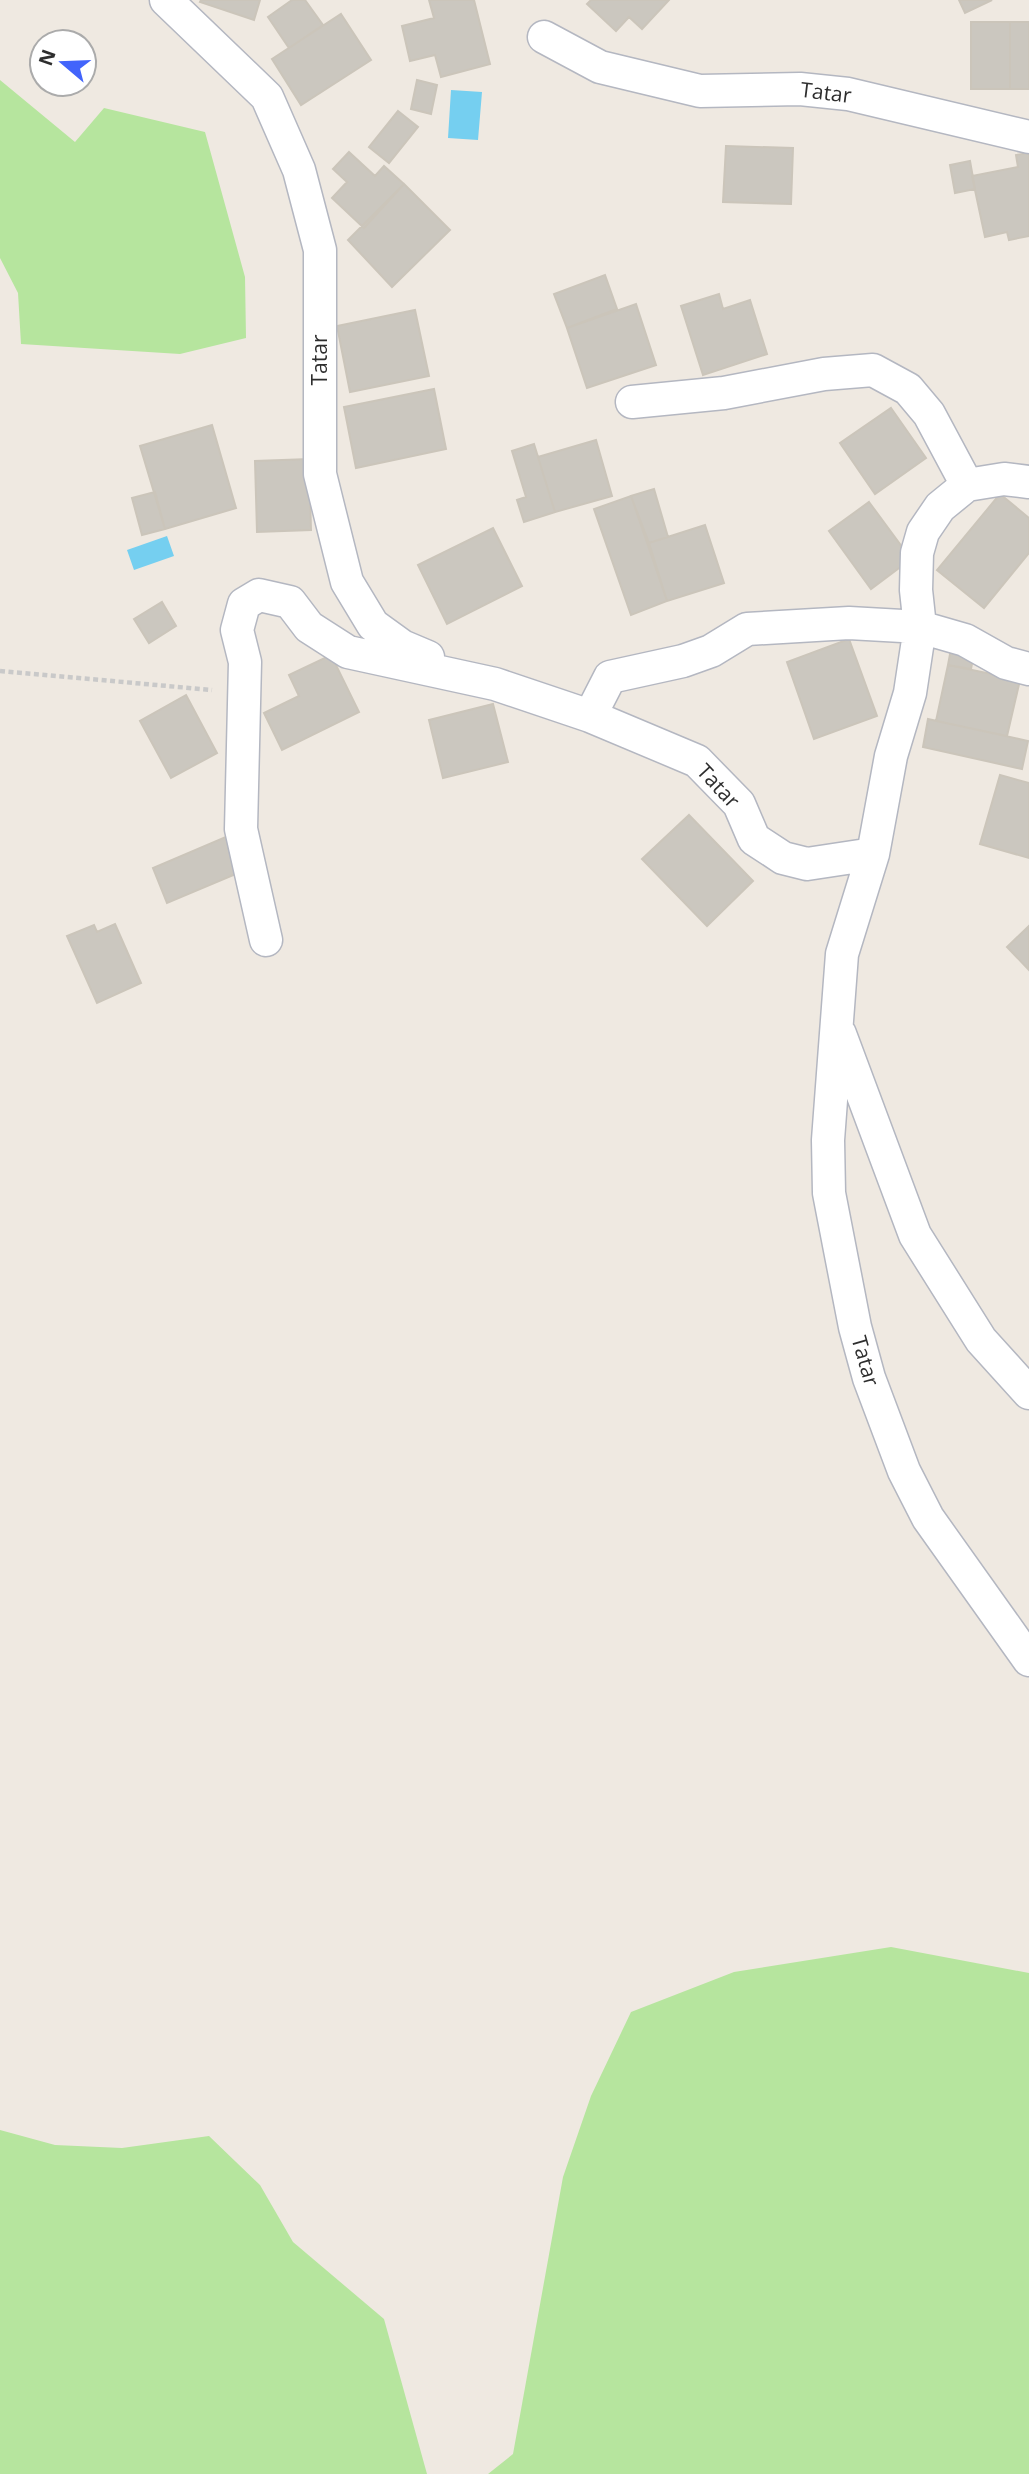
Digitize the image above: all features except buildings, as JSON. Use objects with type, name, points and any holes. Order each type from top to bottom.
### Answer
[{"type":"street","name":"Tatar","points":[[166,0],[267,97],[299,170],[320,250],[320,474],[347,583],[373,625],[402,646],[495,684],[590,716],[697,761],[739,804],[754,839],[783,858],[807,864],[873,854]]},
{"type":"street","name":"Tatar","points":[[544,37],[600,67],[700,91],[800,89],[848,94],[1029,137]]},
{"type":"street","points":[[632,402],[724,393],[824,374],[873,370],[908,389],[929,414],[967,485],[1004,479],[1029,482]]},
{"type":"street","name":"Tatar","points":[[967,485],[940,507],[923,532],[917,554],[916,590],[920,627],[910,693],[891,756],[873,854],[842,954],[828,1140],[829,1193],[869,1378],[904,1471],[928,1518],[1029,1660]]},
{"type":"street","name":"Tatar","points":[[266,940],[242,830],[245,662],[237,630],[244,604],[259,594],[290,602],[309,627],[348,652],[495,684]]},
{"type":"street","points":[[590,716],[610,677],[683,661],[711,651],[747,629],[849,623],[920,627],[965,640],[1006,663],[1029,668]]},
{"type":"street","name":"Tatar","points":[[836,1023],[915,1235],[981,1340],[1029,1393]]},
{"type":"path","points":[[0,671],[244,692]]},
{"type":"green space","points":[[0,80],[75,142],[104,108],[205,132],[245,277],[246,338],[180,354],[21,344],[18,293],[0,258]]},
{"type":"green space","points":[[891,1947],[1029,1973],[1029,2474],[488,2474],[513,2454],[563,2177],[591,2096],[631,2012],[734,1972]]},
{"type":"green space","points":[[0,2130],[55,2145],[122,2148],[209,2136],[260,2185],[293,2242],[384,2319],[427,2474],[0,2474]]},
{"type":"water","points":[[451,90],[482,92],[478,140],[448,138]]},
{"type":"water","points":[[167,536],[174,556],[134,570],[127,550]]}]
